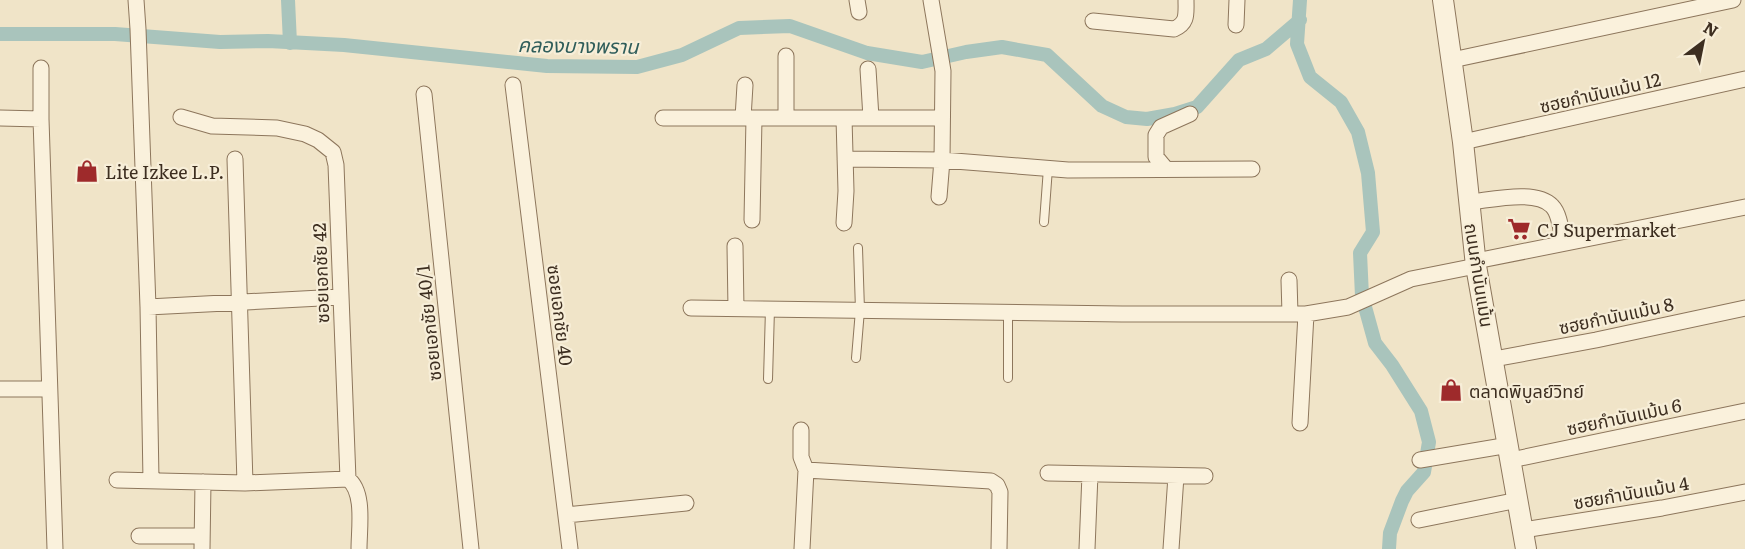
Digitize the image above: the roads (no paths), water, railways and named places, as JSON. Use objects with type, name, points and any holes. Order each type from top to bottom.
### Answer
[{"type":"street","points":[[136,0],[148,307],[151,480]]},
{"type":"street","points":[[931,0],[943,71],[942,160],[939,196]]},
{"type":"street","points":[[1093,21],[1174,29],[1181,26],[1186,18],[1186,0]]},
{"type":"street","points":[[1236,25],[1238,0]]},
{"type":"street","name":"ถนนกำนันแม้น","points":[[1443,0],[1463,142],[1476,263],[1524,539]]},
{"type":"street","points":[[1452,60],[1733,0]]},
{"type":"street","points":[[786,56],[786,118]]},
{"type":"street","points":[[40,68],[55,549]]},
{"type":"street","points":[[868,69],[871,118]]},
{"type":"street","name":"ซฮยกำนันแม้น 12","points":[[1463,142],[1745,78]]},
{"type":"street","name":"ซอยเอกชัย 40","points":[[513,85],[570,549]]},
{"type":"street","points":[[745,85],[749,118],[752,220]]},
{"type":"street","name":"ซอยเอกชัย 40/1","points":[[424,94],[471,549]]},
{"type":"street","points":[[1166,169],[1156,157],[1156,135],[1161,127],[1190,114]]},
{"type":"street","name":"ซอยเอกชัย 42","points":[[181,117],[212,126],[277,128],[305,134],[318,140],[333,152],[336,165],[348,479],[353,483],[359,496],[359,549]]},
{"type":"street","points":[[0,118],[41,119]]},
{"type":"street","points":[[663,118],[942,118]]},
{"type":"street","points":[[844,118],[846,191],[844,223]]},
{"type":"street","points":[[235,159],[245,483]]},
{"type":"street","points":[[845,159],[942,160],[1068,170],[1252,169]]},
{"type":"street","points":[[1470,202],[1527,196],[1542,199],[1554,207],[1563,242]]},
{"type":"street","points":[[691,308],[1306,314],[1348,307],[1411,279],[1476,263],[1563,242],[1745,207]]},
{"type":"street","points":[[735,246],[736,309]]},
{"type":"street","points":[[1288,280],[1290,314]]},
{"type":"street","points":[[148,307],[340,297]]},
{"type":"street","name":"ซฮยกำนันแม้น 8","points":[[1494,359],[1745,308]]},
{"type":"street","points":[[1300,423],[1306,314]]},
{"type":"street","points":[[0,389],[49,389]]},
{"type":"street","name":"ซฮยกำนันแม้น 6","points":[[1420,460],[1448,455],[1510,452],[1745,411]]},
{"type":"street","points":[[801,430],[801,457],[806,470],[802,549]]},
{"type":"street","points":[[806,470],[991,481],[997,485],[1000,492],[999,549]]},
{"type":"street","points":[[1048,473],[1205,476]]},
{"type":"street","points":[[1087,549],[1090,474]]},
{"type":"street","points":[[1171,549],[1176,476]]},
{"type":"street","points":[[117,480],[245,483],[348,479]]},
{"type":"street","points":[[139,536],[202,542],[203,482]]},
{"type":"street","name":"ซฮยกำนันแม้น 4","points":[[1524,539],[1745,492]]},
{"type":"street","points":[[1419,520],[1518,500]]},
{"type":"street","points":[[566,515],[686,502]]},
{"type":"lane","points":[[1044,222],[1048,168]]},
{"type":"lane","points":[[856,358],[860,310],[858,248]]},
{"type":"lane","points":[[768,379],[770,309]]},
{"type":"lane","points":[[1008,312],[1008,378]]},
{"type":"waterway","points":[[288,0],[290,43]]},
{"type":"waterway","points":[[1300,0],[1297,44],[1310,77],[1341,102],[1358,132],[1368,173],[1373,232],[1360,253],[1362,296],[1375,343],[1421,411],[1429,442],[1424,472],[1407,491],[1402,501],[1390,533],[1389,549]]},
{"type":"waterway","name":"คลองบางพราน","points":[[0,34],[115,34],[220,42],[268,41],[344,45],[547,66],[637,67],[682,55],[739,28],[790,26],[867,53],[922,62],[1002,47],[1047,55],[1102,106],[1126,117],[1147,119],[1197,107],[1239,60],[1266,49],[1300,20]]},
{"type":"place","name":"Lite Izkee L.P.","points":[[87,171]]},
{"type":"place","name":"CJ Supermarket","points":[[1519,229]]},
{"type":"place","name":"ตลาดพิบูลย์วิทย์","points":[[1451,390]]}]
